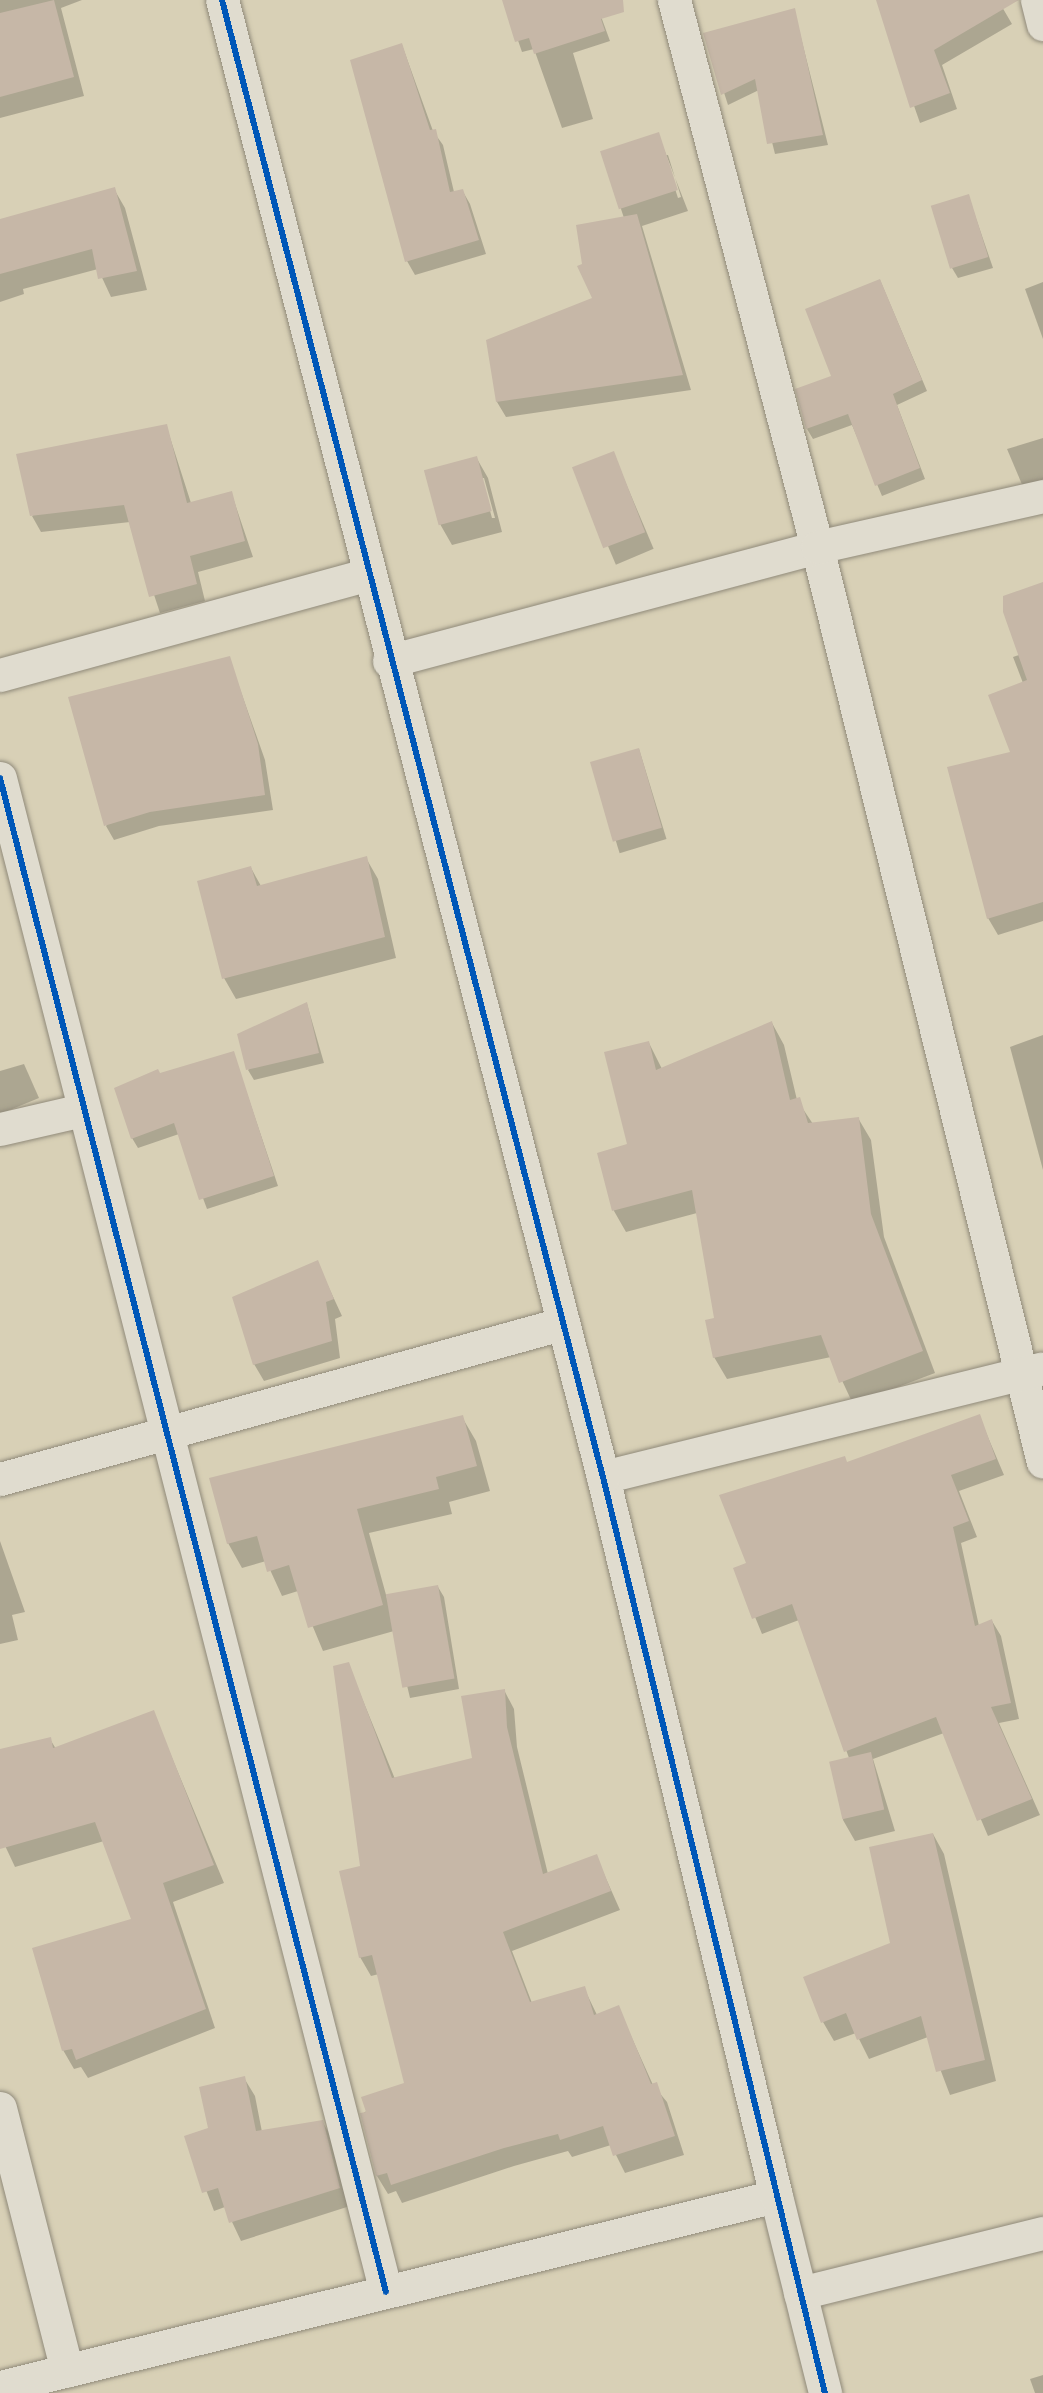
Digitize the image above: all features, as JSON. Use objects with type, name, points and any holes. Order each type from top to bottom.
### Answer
[{"type":"street","points":[[222,0],[389,661],[561,1324],[603,1477],[825,2393]]},
{"type":"street","points":[[674,0],[1032,1371],[1043,1462]]},
{"type":"street","points":[[1037,0],[1043,24]]},
{"type":"street","points":[[389,661],[817,547],[1043,496]]},
{"type":"street","points":[[0,675],[368,574]]},
{"type":"street","points":[[0,778],[82,1110],[170,1431],[386,2292]]},
{"type":"street","points":[[0,1129],[82,1110]]},
{"type":"street","points":[[0,1479],[561,1324]]},
{"type":"street","points":[[603,1477],[1032,1371]]},
{"type":"street","points":[[0,2108],[67,2371]]},
{"type":"street","points":[[0,2387],[776,2196]]},
{"type":"street","points":[[800,2293],[1043,2233]]},
{"type":"building","points":[[54,0],[74,77],[0,97],[0,13]]},
{"type":"building","points":[[502,0],[623,0],[624,12],[601,19],[605,31],[534,54],[529,38],[515,42]]},
{"type":"building","points":[[876,0],[1019,0],[934,50],[950,93],[910,108]]},
{"type":"building","points":[[795,8],[823,135],[767,144],[755,79],[721,95],[703,33]]},
{"type":"building","points":[[402,43],[430,130],[436,129],[450,192],[463,189],[479,240],[405,262],[350,60]]},
{"type":"building","points":[[659,132],[678,190],[619,209],[600,151]]},
{"type":"building","points":[[115,187],[137,271],[98,279],[92,249],[0,274],[0,219]]},
{"type":"building","points":[[969,194],[988,257],[950,269],[931,206]]},
{"type":"building","points":[[637,214],[683,375],[496,402],[486,340],[592,298],[577,266],[582,264],[576,225]]},
{"type":"building","points":[[880,279],[922,380],[893,394],[920,468],[875,486],[848,414],[806,429],[795,389],[831,376],[805,309]]},
{"type":"building","points":[[167,424],[187,503],[232,491],[245,541],[190,556],[197,584],[149,597],[124,505],[30,516],[16,454]]},
{"type":"building","points":[[614,451],[645,532],[603,548],[572,467]]},
{"type":"building","points":[[477,456],[492,511],[439,525],[424,470]]},
{"type":"building","points":[[1043,582],[1043,902],[987,919],[947,767],[1010,752],[988,695],[1027,680],[1003,612],[1003,596]]},
{"type":"building","points":[[230,656],[258,744],[265,795],[150,812],[104,826],[68,697]]},
{"type":"building","points":[[639,748],[662,828],[613,842],[590,762]]},
{"type":"building","points":[[367,856],[385,937],[222,979],[197,881],[251,866],[257,886]]},
{"type":"building","points":[[307,1002],[319,1053],[246,1070],[237,1034]]},
{"type":"building","points":[[772,1021],[790,1100],[800,1097],[808,1123],[859,1117],[871,1214],[923,1351],[839,1383],[821,1335],[713,1358],[705,1320],[714,1318],[692,1190],[612,1211],[597,1153],[627,1144],[604,1052],[649,1041],[656,1070]]},
{"type":"building","points":[[234,1051],[274,1176],[199,1200],[174,1123],[131,1139],[114,1088],[158,1069],[160,1073]]},
{"type":"building","points":[[318,1260],[334,1299],[326,1302],[332,1341],[253,1365],[232,1297]]},
{"type":"building","points":[[980,1414],[996,1459],[951,1475],[969,1521],[953,1527],[975,1626],[992,1619],[1011,1703],[991,1707],[1032,1799],[977,1821],[936,1717],[844,1752],[792,1604],[752,1619],[733,1568],[746,1563],[719,1495],[845,1456],[847,1462]]},
{"type":"building","points":[[463,1415],[477,1466],[436,1477],[439,1489],[357,1509],[383,1605],[308,1628],[289,1565],[267,1572],[257,1536],[227,1544],[209,1478]]},
{"type":"building","points":[[438,1585],[454,1679],[402,1688],[386,1594]]},
{"type":"building","points":[[349,1662],[392,1778],[472,1758],[461,1696],[505,1689],[507,1727],[543,1874],[597,1854],[611,1891],[503,1932],[530,2002],[585,1986],[594,2015],[619,2005],[651,2084],[657,2082],[675,2136],[613,2156],[603,2126],[560,2140],[558,2134],[504,2148],[391,2185],[387,2173],[376,2176],[360,2113],[366,2112],[361,2097],[404,2083],[372,1955],[359,1958],[339,1871],[360,1866],[333,1666]]},
{"type":"building","points":[[154,1710],[214,1865],[163,1883],[206,2009],[76,2060],[72,2049],[62,2051],[32,1948],[131,1919],[95,1822],[0,1849],[0,1749],[51,1737],[53,1748]]},
{"type":"building","points":[[871,1752],[884,1809],[842,1819],[829,1762]]},
{"type":"building","points":[[933,1833],[985,2060],[936,2072],[921,2016],[857,2040],[846,2013],[821,2023],[803,1977],[890,1943],[869,1847]]},
{"type":"building","points":[[245,2076],[256,2131],[323,2120],[340,2188],[229,2223],[218,2188],[202,2193],[184,2136],[208,2128],[199,2087]]},
{"type":"cycle path","points":[[222,0],[603,1477],[825,2393]]},
{"type":"cycle path","points":[[0,778],[386,2292]]}]
